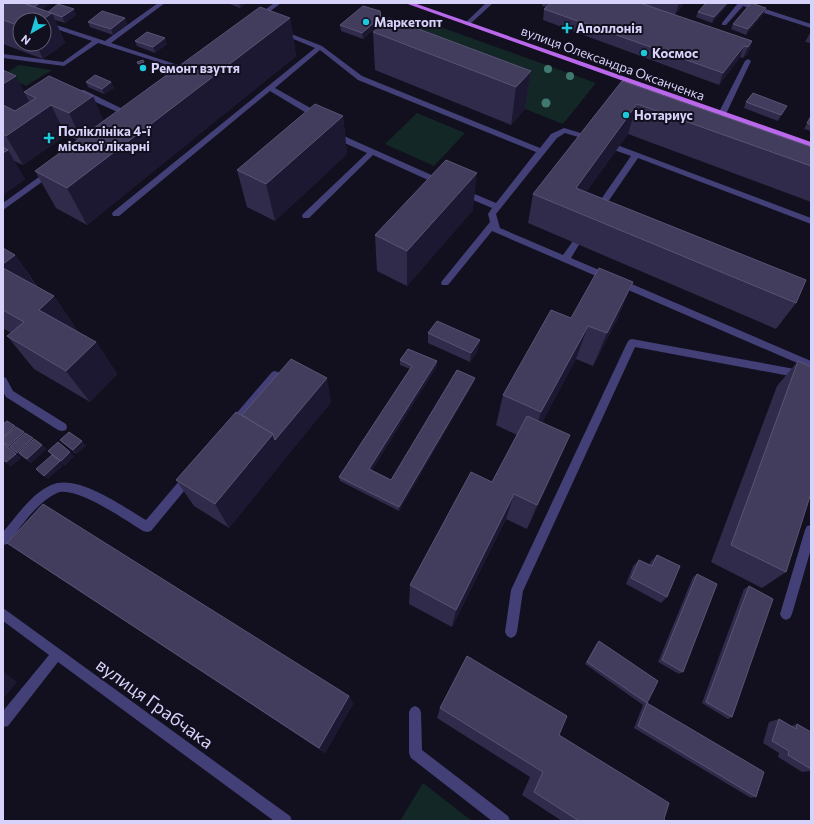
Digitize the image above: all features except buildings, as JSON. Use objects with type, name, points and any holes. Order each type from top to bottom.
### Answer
[{"type":"main road","name":"вулиця Олександра Оксанченка","points":[[408,3],[811,146]]},
{"type":"street","points":[[106,43],[162,3]]},
{"type":"street","points":[[257,23],[278,3]]},
{"type":"street","points":[[467,24],[490,3]]},
{"type":"street","points":[[724,24],[742,3],[811,26]]},
{"type":"street","points":[[52,26],[188,70]]},
{"type":"street","points":[[275,30],[320,47],[360,78],[541,151]]},
{"type":"street","points":[[3,56],[64,64],[97,40]]},
{"type":"street","points":[[116,214],[320,47]]},
{"type":"street","points":[[722,114],[748,61]]},
{"type":"street","points":[[72,87],[129,114]]},
{"type":"street","points":[[270,88],[311,112],[331,134],[497,207]]},
{"type":"street","points":[[591,139],[564,130],[554,136],[492,214],[496,230],[811,366]]},
{"type":"street","points":[[617,148],[811,221]]},
{"type":"street","points":[[306,216],[372,152]]},
{"type":"street","points":[[593,218],[636,155]]},
{"type":"street","points":[[3,207],[60,165]]},
{"type":"street","points":[[444,283],[494,223]]},
{"type":"street","points":[[565,260],[576,243]]},
{"type":"street","points":[[511,632],[516,590],[632,343],[811,376]]},
{"type":"street","points":[[224,436],[275,375]]},
{"type":"street","points":[[3,381],[9,394],[62,427]]},
{"type":"street","points":[[3,540],[41,498],[60,487],[72,487],[90,494],[147,527],[198,466]]},
{"type":"street","points":[[786,614],[811,530]]},
{"type":"street","name":"вулиця Грабчака","points":[[3,614],[281,820]]},
{"type":"street","points":[[3,721],[57,654]]},
{"type":"street","points":[[414,712],[416,753],[503,821]]},
{"type":"green space","points":[[418,19],[596,83],[563,124],[381,52]]},
{"type":"green space","points":[[19,65],[52,70],[26,86],[3,75]]},
{"type":"green space","points":[[417,113],[465,133],[434,166],[385,144]]},
{"type":"green space","points":[[423,783],[472,821],[400,821]]},
{"type":"place","name":"Маркетопт","points":[[366,22]]},
{"type":"place","name":"Аполлонія","points":[[567,28]]},
{"type":"place","name":"Космос","points":[[644,53]]},
{"type":"place","name":"Ремонт взуття","points":[[143,68]]},
{"type":"place","name":"Нотариус","points":[[626,115]]},
{"type":"place","name":"Поліклініка 4-ї міської лікарні","points":[[49,138]]}]
